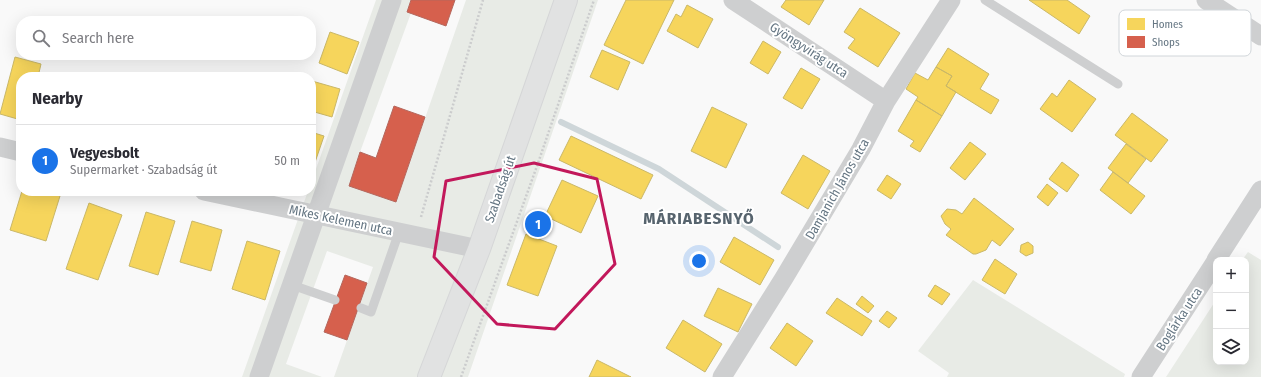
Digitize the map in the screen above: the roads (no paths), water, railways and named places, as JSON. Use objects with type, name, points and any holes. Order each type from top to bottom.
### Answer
[{"type":"main road","name":"Szabadság út","points":[[429,377],[479,249],[566,0]]},
{"type":"street","points":[[259,377],[392,0]]},
{"type":"street","name":"Gyöngyvirág utca","points":[[733,0],[886,101]]},
{"type":"street","name":"Damjanich János utca","points":[[722,377],[862,149],[886,101],[951,0]]},
{"type":"street","points":[[1206,0],[1221,10]]},
{"type":"street","points":[[1251,29],[1261,36]]},
{"type":"street","points":[[0,147],[16,151]]},
{"type":"street","name":"Boglárka utca","points":[[1218,257],[1261,190]]},
{"type":"street","name":"Mikes Kelemen utca","points":[[227,196],[479,249]]},
{"type":"street","name":"Boglárka utca","points":[[1141,377],[1213,265]]},
{"type":"lane","points":[[985,0],[1118,84]]},
{"type":"lane","points":[[361,308],[371,312],[407,233]]},
{"type":"lane","points":[[292,285],[335,300]]},
{"type":"waterway","points":[[561,122],[659,169],[778,247]]},
{"type":"place","name":"Vegyesbolt","points":[[538,224]]},
{"type":"district","name":"MÁRIABESNYŐ","points":[[699,218]]}]
